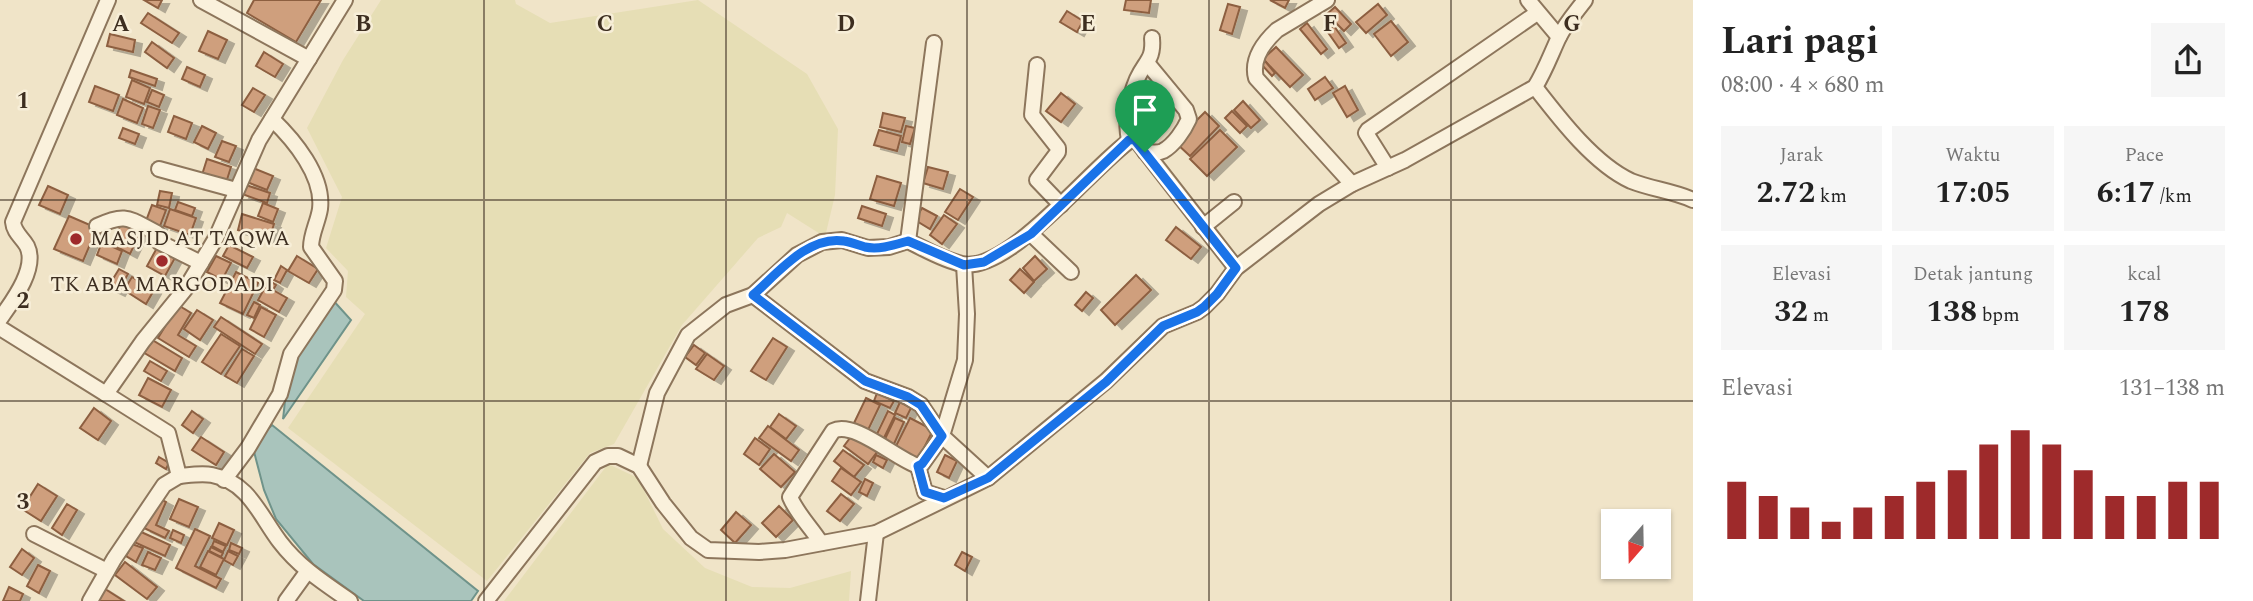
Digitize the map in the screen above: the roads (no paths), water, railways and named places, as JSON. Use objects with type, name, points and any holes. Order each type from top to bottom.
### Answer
[{"type":"street","points":[[0,319],[25,279],[29,253],[15,231],[13,222],[108,0]]},
{"type":"street","points":[[201,0],[309,59]]},
{"type":"street","points":[[106,394],[143,341],[186,288],[216,238],[259,140],[345,0]]},
{"type":"street","points":[[1327,0],[1270,36],[1258,54],[1254,69],[1256,78],[1352,184]]},
{"type":"street","points":[[1528,0],[1559,37]]},
{"type":"street","points":[[486,601],[601,457],[618,456],[639,466],[680,526],[708,550],[759,552],[876,533],[988,478],[1106,382],[1163,326],[1204,307],[1236,268],[1319,204],[1535,87],[1559,37],[1585,0]]},
{"type":"street","points":[[1388,168],[1368,140],[1367,130],[1537,13]]},
{"type":"street","points":[[1129,140],[1126,123],[1130,103],[1138,77],[1153,52],[1152,38]]},
{"type":"street","points":[[908,241],[934,43]]},
{"type":"street","points":[[1145,152],[1163,151],[1184,129],[1189,119],[1186,110],[1148,64]]},
{"type":"street","points":[[1037,65],[1032,115],[1058,148],[1058,152],[1037,180],[1061,205]]},
{"type":"street","points":[[1535,87],[1564,125],[1615,171],[1637,183],[1693,200]]},
{"type":"street","points":[[224,480],[276,401],[291,354],[334,289],[335,281],[311,247],[320,208],[318,190],[294,140],[272,119]]},
{"type":"street","points":[[1129,140],[1137,141],[1236,268]]},
{"type":"street","points":[[639,466],[657,393],[688,335],[726,305],[753,295],[797,255],[822,243],[842,240],[868,248],[888,247],[908,241],[964,265],[984,262],[1031,234],[1129,140]]},
{"type":"street","points":[[159,169],[236,190]]},
{"type":"street","points":[[1203,227],[1234,202]]},
{"type":"street","points":[[97,226],[117,217],[125,218],[157,233],[159,242],[201,263]]},
{"type":"street","points":[[1031,234],[1071,272]]},
{"type":"street","points":[[918,466],[942,436],[965,360],[967,314],[964,265]]},
{"type":"street","points":[[753,295],[865,381],[908,397],[921,405],[942,436],[988,478]]},
{"type":"street","points":[[0,328],[168,433],[179,476]]},
{"type":"street","points":[[821,543],[790,497],[833,431],[845,429],[860,434],[918,466],[925,492],[944,498]]},
{"type":"street","points":[[90,601],[164,485],[179,476],[212,475],[249,495],[279,541],[307,572],[350,601]]},
{"type":"street","points":[[868,601],[876,533]]},
{"type":"street","points":[[34,534],[107,571]]},
{"type":"street","points":[[286,601],[307,572]]},
{"type":"water","points":[[331,298],[351,320],[283,419],[290,357]]},
{"type":"water","points":[[272,425],[478,591],[471,601],[364,601],[313,564],[276,519],[264,490],[252,444]]},
{"type":"place","name":"MASJID AT TAQWA","points":[[76,239]]},
{"type":"place","name":"TK ABA MARGODADI","points":[[162,261]]}]
